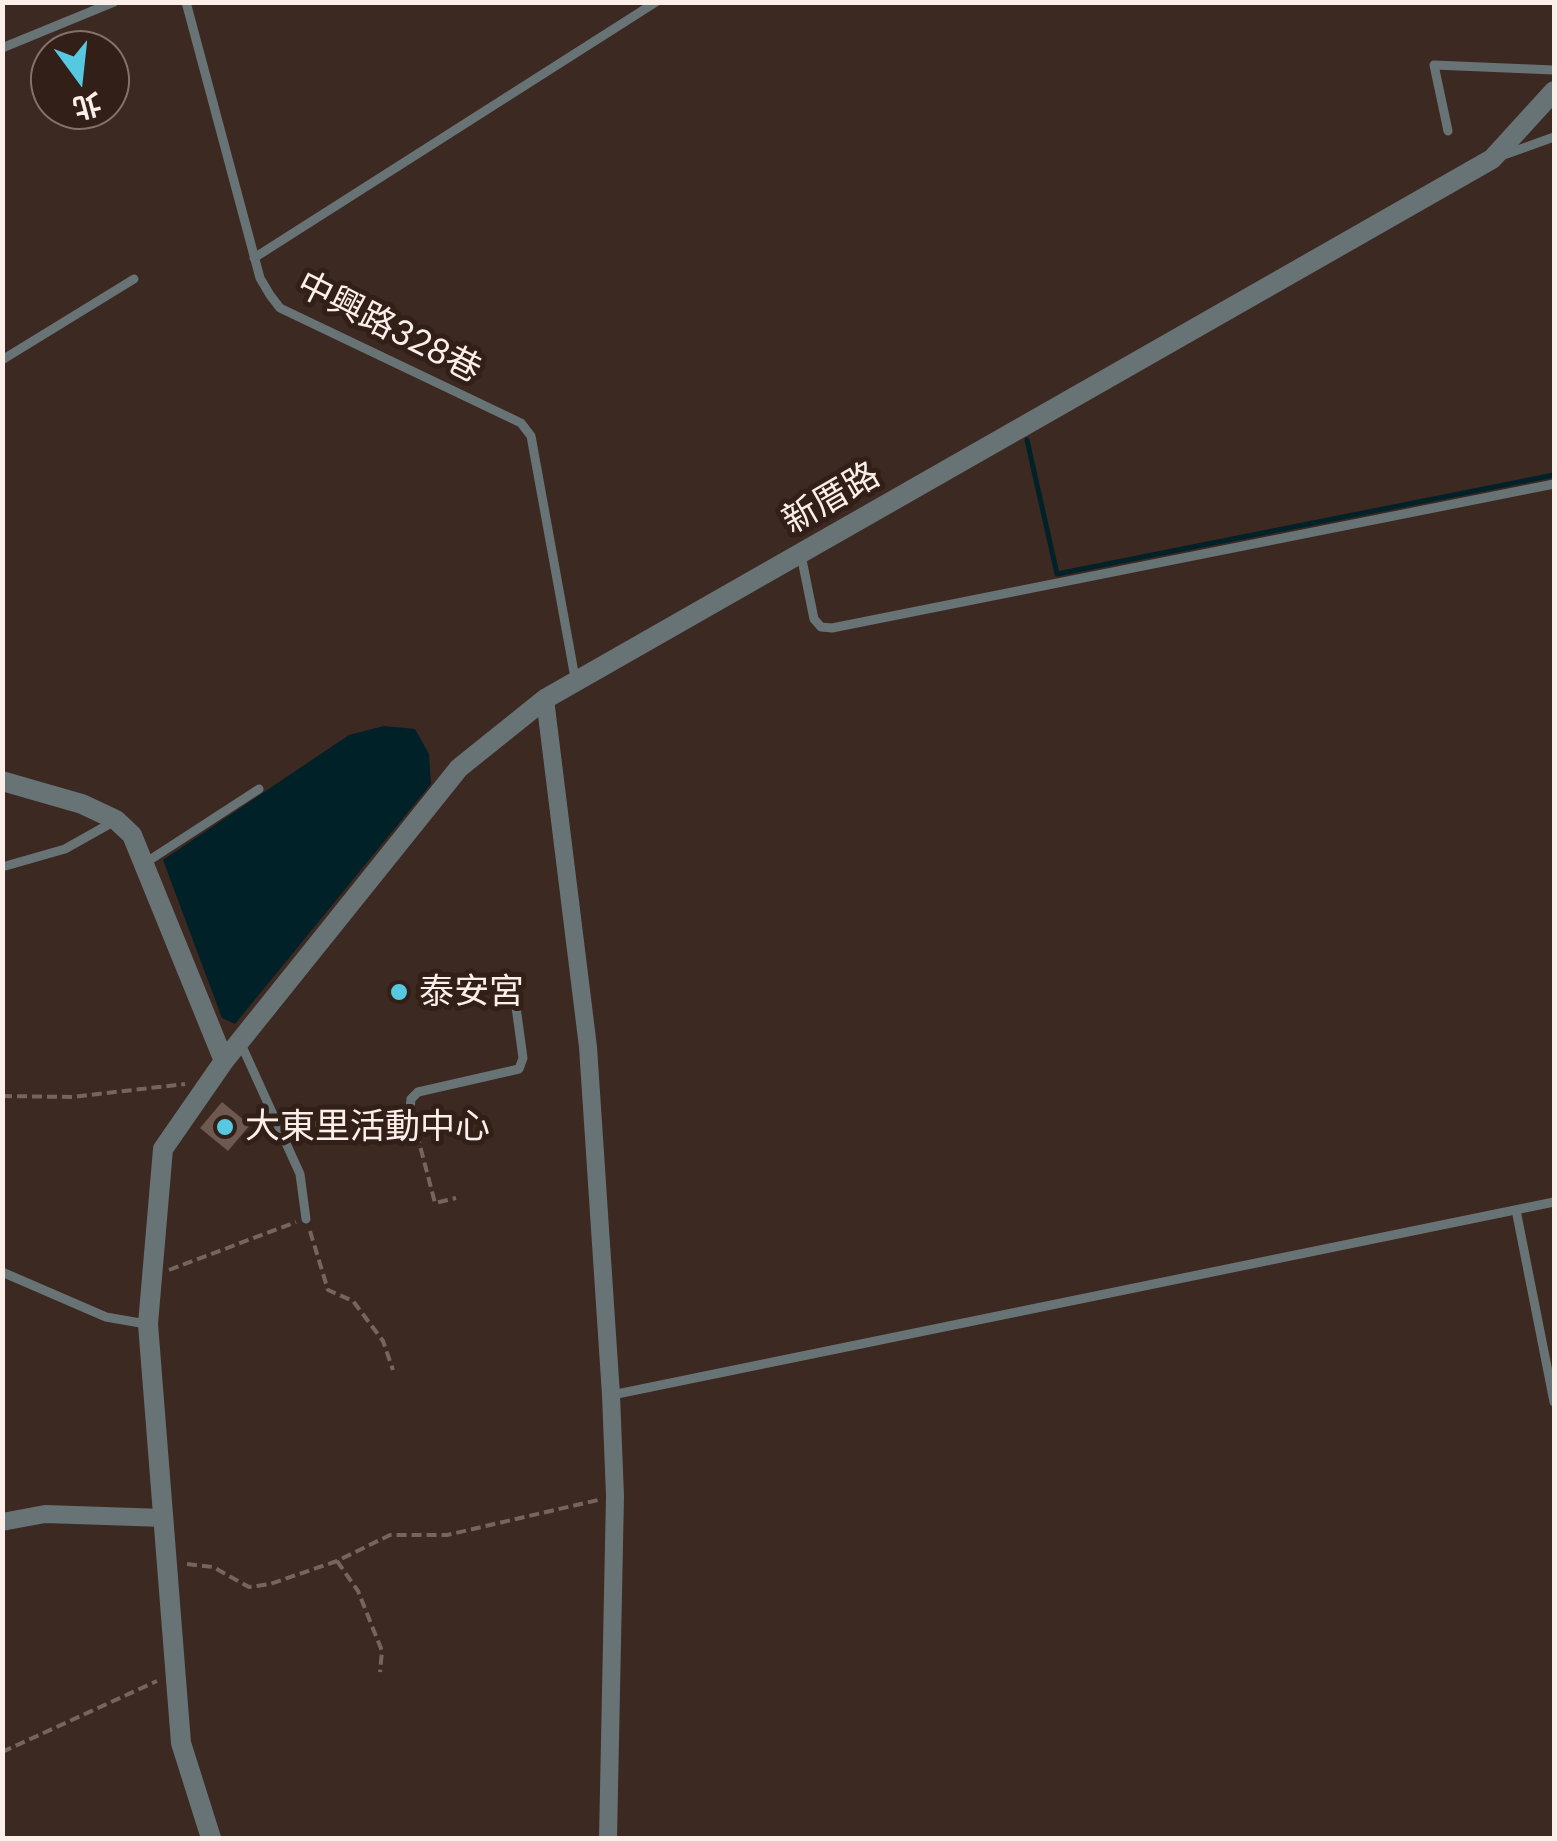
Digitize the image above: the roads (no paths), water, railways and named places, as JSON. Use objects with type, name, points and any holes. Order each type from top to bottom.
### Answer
[{"type":"street","name":"新厝路","points":[[211,1838],[181,1743],[148,1324],[163,1149],[209,1079],[241,1044],[459,768],[546,699],[1492,159],[1554,91]]},
{"type":"street","points":[[546,699],[588,1047],[611,1395],[615,1496],[608,1838]]},
{"type":"street","points":[[2,781],[82,804],[116,820],[132,835],[224,1062]]},
{"type":"street","points":[[2,1522],[45,1514],[164,1518]]},
{"type":"lane","points":[[2,48],[114,2]]},
{"type":"lane","name":"中興路328巷","points":[[186,2],[260,278],[280,308],[520,423],[531,436],[576,681]]},
{"type":"lane","points":[[254,258],[656,2]]},
{"type":"lane","points":[[1448,131],[1434,65],[1554,70]]},
{"type":"lane","points":[[1492,159],[1554,137]]},
{"type":"lane","points":[[2,360],[134,279]]},
{"type":"lane","points":[[801,552],[814,619],[821,628],[832,628],[1554,484]]},
{"type":"lane","points":[[145,863],[259,789]]},
{"type":"lane","points":[[2,867],[64,849],[116,820]]},
{"type":"lane","points":[[283,1131],[410,1110],[411,1099],[418,1092],[519,1068],[523,1058],[516,1007]]},
{"type":"lane","points":[[241,1044],[300,1174],[306,1218]]},
{"type":"lane","points":[[611,1395],[1554,1202]]},
{"type":"lane","points":[[1516,1210],[1554,1402]]},
{"type":"lane","points":[[2,1272],[38,1284],[106,1317],[148,1324]]},
{"type":"water","points":[[384,726],[415,729],[429,754],[431,784],[235,1024],[222,1018],[163,860],[349,735]]},
{"type":"waterway","points":[[1027,440],[1057,574],[1554,475]]},
{"type":"place","name":"泰安宮","points":[[399,992]]},
{"type":"place","name":"大東里活動中心","points":[[225,1127]]}]
